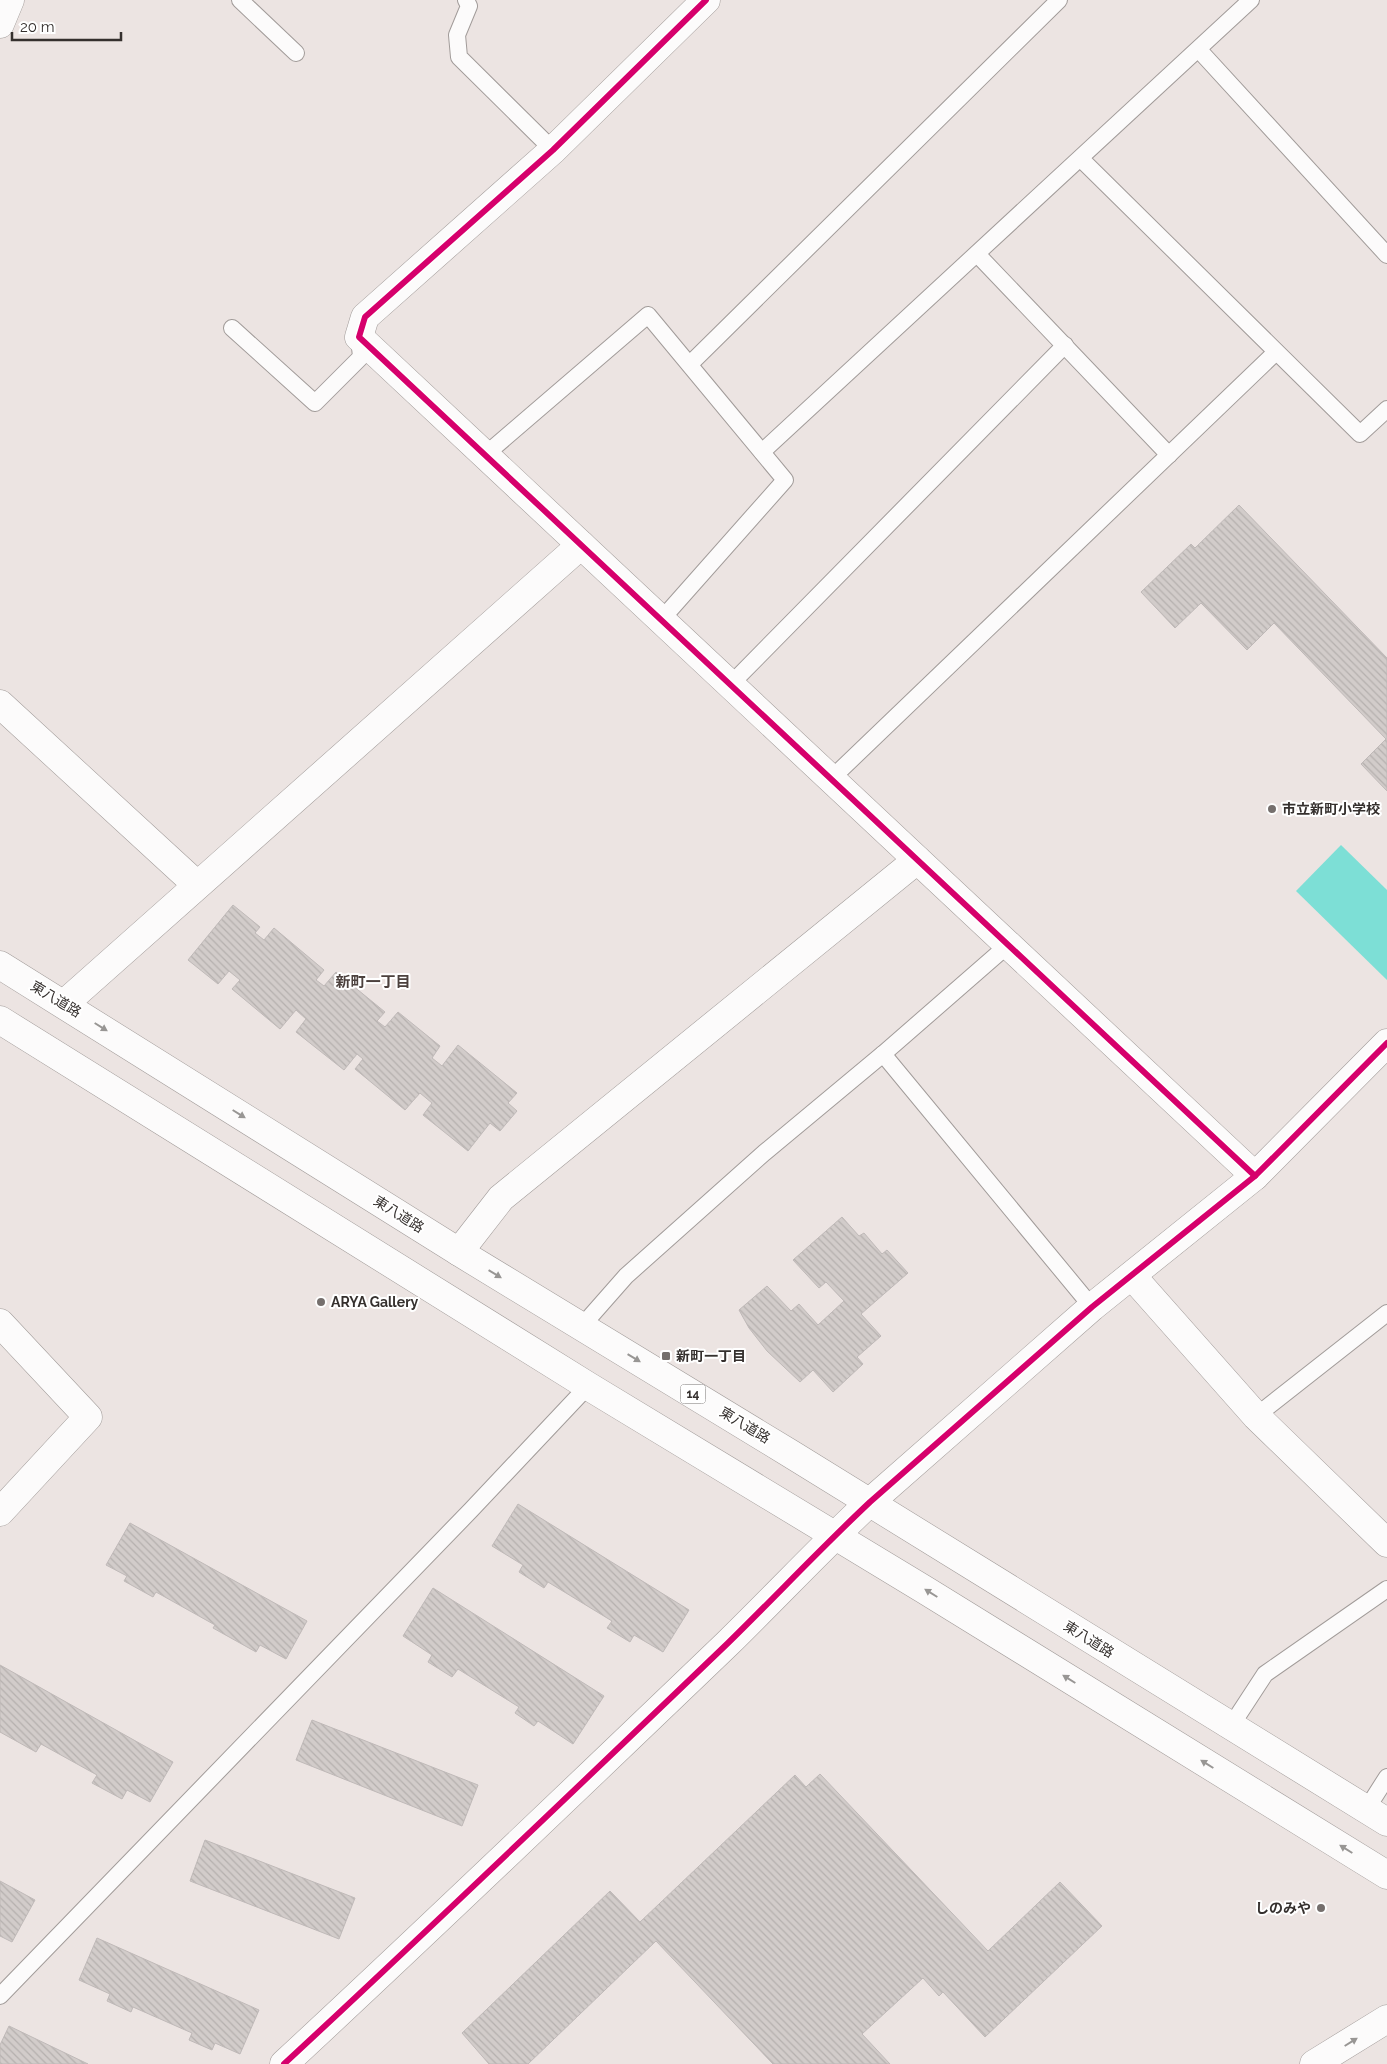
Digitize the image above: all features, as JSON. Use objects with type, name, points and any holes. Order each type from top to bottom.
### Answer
[{"type":"street","points":[[0,24],[10,0]]},
{"type":"street","points":[[706,0],[553,150],[365,317],[359,337],[1255,1176]]},
{"type":"street","points":[[64,1004],[581,545]]},
{"type":"street","points":[[0,704],[197,885]]},
{"type":"street","points":[[459,1252],[501,1198],[917,860]]},
{"type":"street","name":"東八道路","points":[[0,965],[459,1252],[870,1502],[1376,1816]]},
{"type":"street","points":[[0,1020],[588,1386],[1387,1875]]},
{"type":"street","points":[[284,2064],[442,1917],[779,1594],[834,1536],[870,1502],[1092,1307],[1255,1176],[1387,1043]]},
{"type":"street","points":[[1132,1276],[1256,1416],[1385,1537]]},
{"type":"street","points":[[0,1323],[88,1417],[0,1512]]},
{"type":"street","points":[[1314,2064],[1387,2019]]},
{"type":"lane","points":[[240,0],[296,53]]},
{"type":"lane","points":[[466,0],[469,6],[457,35],[459,57],[553,150]]},
{"type":"lane","points":[[690,364],[1059,0]]},
{"type":"lane","points":[[762,452],[1251,0]]},
{"type":"lane","points":[[1199,50],[1387,256]]},
{"type":"lane","points":[[1081,159],[1360,434],[1387,409]]},
{"type":"lane","points":[[977,254],[1169,455]]},
{"type":"lane","points":[[485,455],[648,315],[784,480],[661,620]]},
{"type":"lane","points":[[232,328],[315,403],[361,357],[359,337]]},
{"type":"lane","points":[[730,685],[1065,345]]},
{"type":"lane","points":[[830,779],[1276,352]]},
{"type":"lane","points":[[582,1326],[626,1276],[764,1153],[883,1054],[1008,945]]},
{"type":"lane","points":[[883,1054],[1092,1307]]},
{"type":"lane","points":[[1256,1416],[1387,1313]]},
{"type":"lane","points":[[0,1996],[471,1510],[588,1386]]},
{"type":"lane","points":[[1230,1726],[1265,1674],[1387,1589]]},
{"type":"lane","points":[[1376,1816],[1387,1777]]},
{"type":"water","points":[[1341,845],[1387,890],[1387,980],[1296,891]]},
{"type":"building","points":[[1239,505],[1387,658],[1387,791],[1361,764],[1386,739],[1274,623],[1247,650],[1201,603],[1175,628],[1141,592],[1191,544],[1195,548]]},
{"type":"building","points":[[233,905],[260,927],[255,933],[264,940],[274,928],[324,970],[316,980],[324,986],[336,972],[385,1012],[377,1021],[385,1027],[398,1012],[440,1046],[432,1058],[442,1066],[458,1045],[517,1093],[508,1103],[517,1111],[500,1131],[490,1123],[468,1151],[423,1115],[432,1103],[420,1093],[405,1110],[355,1069],[363,1059],[357,1054],[344,1070],[296,1032],[306,1019],[296,1010],[280,1029],[232,989],[240,980],[229,971],[218,984],[188,960]]},
{"type":"building","points":[[842,1217],[859,1236],[864,1233],[882,1254],[887,1250],[908,1273],[861,1314],[881,1336],[857,1357],[863,1364],[833,1392],[813,1370],[800,1382],[767,1351],[749,1328],[739,1310],[767,1286],[791,1311],[799,1304],[818,1325],[844,1301],[826,1282],[819,1288],[793,1260]]},
{"type":"building","points":[[518,1504],[689,1610],[663,1652],[634,1635],[630,1642],[607,1628],[612,1621],[548,1582],[544,1588],[519,1572],[523,1565],[492,1546]]},
{"type":"building","points":[[130,1523],[307,1621],[286,1659],[260,1645],[256,1652],[213,1628],[215,1625],[156,1592],[153,1597],[124,1581],[127,1576],[106,1565]]},
{"type":"building","points":[[433,1588],[604,1696],[573,1744],[538,1721],[534,1726],[515,1713],[519,1707],[458,1669],[452,1677],[428,1662],[432,1655],[403,1636]]},
{"type":"building","points":[[0,1665],[173,1762],[150,1802],[127,1790],[122,1799],[92,1783],[97,1775],[41,1744],[36,1752],[0,1732]]},
{"type":"building","points":[[312,1720],[478,1785],[462,1826],[296,1760]]},
{"type":"building","points":[[820,1774],[988,1951],[1060,1882],[1102,1926],[985,2037],[943,1992],[939,1996],[923,1978],[862,2034],[890,2064],[773,2064],[656,1941],[528,2064],[489,2064],[462,2033],[610,1891],[640,1922],[795,1775],[806,1787]]},
{"type":"building","points":[[205,1840],[355,1898],[339,1939],[190,1881]]},
{"type":"building","points":[[0,1881],[35,1900],[12,1942],[0,1936]]},
{"type":"building","points":[[97,1938],[259,2010],[240,2054],[215,2043],[212,2050],[189,2040],[192,2033],[133,2007],[131,2012],[107,2001],[110,1994],[79,1980]]},
{"type":"building","points":[[9,2026],[88,2064],[0,2064],[0,2045]]},
{"type":"cycle path","points":[[706,0],[553,150],[365,317],[359,337],[1255,1176]]},
{"type":"cycle path","points":[[284,2064],[452,1907],[728,1643],[870,1502],[1092,1307],[1255,1176],[1387,1043]]},
{"type":"place","name":"市立新町小学校","points":[[1272,809]]},
{"type":"place","name":"ARYA Gallery","points":[[321,1302]]},
{"type":"place","name":"新町一丁目","points":[[666,1356]]},
{"type":"place","name":"しのみや","points":[[1321,1908]]},
{"type":"district","name":"新町一丁目","points":[[373,982]]}]
